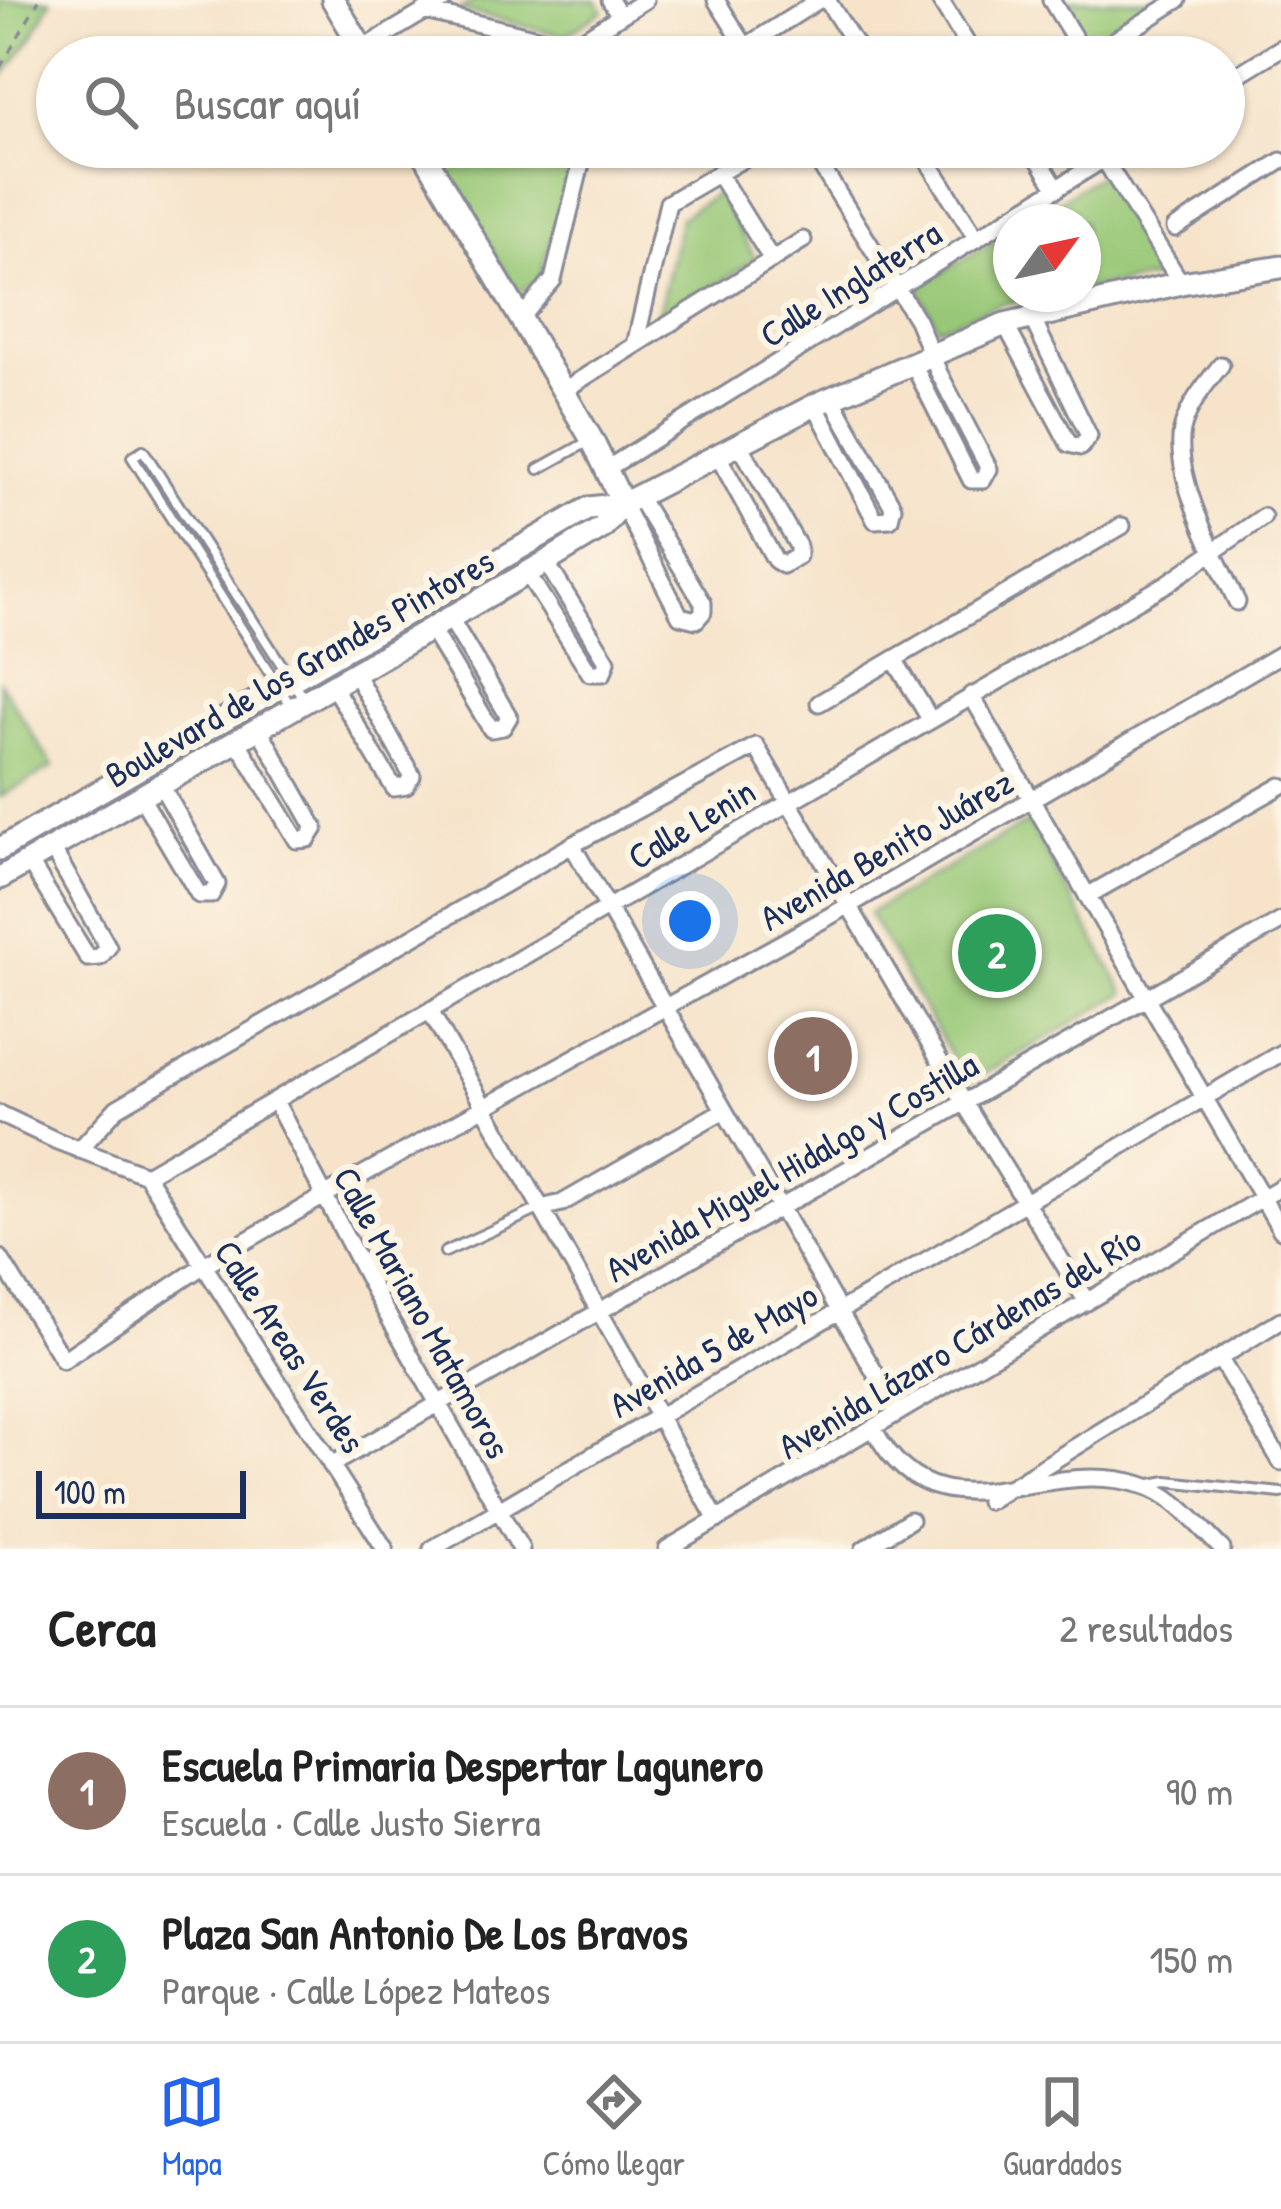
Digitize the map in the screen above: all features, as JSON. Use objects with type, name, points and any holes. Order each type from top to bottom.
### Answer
[{"type":"street","points":[[333,0],[354,36]]},
{"type":"street","points":[[389,36],[444,0]]},
{"type":"street","points":[[610,0],[620,16]]},
{"type":"street","points":[[588,36],[645,0]]},
{"type":"street","points":[[716,0],[738,36]]},
{"type":"street","points":[[771,36],[823,0],[848,36]]},
{"type":"street","points":[[940,0],[962,36]]},
{"type":"street","points":[[1051,0],[1074,36]]},
{"type":"street","points":[[1121,36],[1178,0]]},
{"type":"street","points":[[425,11],[529,36]]},
{"type":"street","points":[[1245,70],[1281,47]]},
{"type":"street","points":[[1175,228],[1281,161]]},
{"type":"street","points":[[432,168],[608,468],[631,500],[703,603],[696,620],[680,616],[631,500]]},
{"type":"street","points":[[521,318],[553,280],[580,168]]},
{"type":"street","points":[[635,345],[668,203],[727,168]]},
{"type":"street","points":[[822,168],[899,288],[922,358],[971,480],[983,480],[989,470],[922,358]]},
{"type":"street","points":[[933,168],[977,239]]},
{"type":"street","points":[[1044,168],[1057,189]]},
{"type":"street","name":"Calle Inglaterra","points":[[608,468],[1090,168]]},
{"type":"street","points":[[1110,168],[1180,283]]},
{"type":"street","points":[[718,173],[772,260]]},
{"type":"street","points":[[564,390],[803,240]]},
{"type":"street","name":"Boulevard de los Grandes Pintores","points":[[0,878],[299,705],[358,679],[440,624],[602,528],[631,500],[823,401],[1031,316],[1180,283],[1281,267]]},
{"type":"street","points":[[1005,324],[1069,444],[1081,447],[1089,436],[1031,316]]},
{"type":"street","points":[[1221,365],[1193,402],[1180,453],[1214,554],[1237,602]]},
{"type":"street","points":[[823,401],[893,507],[890,519],[875,520],[823,401]]},
{"type":"street","points":[[717,454],[775,560],[783,565],[791,562],[798,556],[798,546],[738,442]]},
{"type":"street","name":"Boulevard de los Grandes Pintores","points":[[0,849],[589,508],[631,500]]},
{"type":"street","name":"Calle Lenin","points":[[146,1175],[1214,554],[1263,517]]},
{"type":"street","points":[[819,703],[1122,526]]},
{"type":"street","points":[[537,567],[607,661],[603,673],[590,673],[537,567]]},
{"type":"street","points":[[440,624],[508,717],[503,727],[491,729],[440,624]]},
{"type":"street","name":"Avenida Benito Juárez","points":[[0,1258],[63,1360],[203,1265],[848,907],[1281,654]]},
{"type":"street","points":[[894,659],[930,718]]},
{"type":"street","points":[[336,691],[394,788],[406,786],[412,776],[358,679]]},
{"type":"street","points":[[971,695],[1281,1230]]},
{"type":"street","points":[[237,741],[297,840],[308,839],[315,827],[259,729]]},
{"type":"street","points":[[79,1150],[117,1108],[572,845],[756,746],[962,1101],[1087,1302]]},
{"type":"street","points":[[1087,896],[1281,786]]},
{"type":"street","points":[[151,791],[217,884],[211,895],[199,895],[151,791]]},
{"type":"street","points":[[572,845],[898,1413]]},
{"type":"street","points":[[29,861],[88,958],[100,957],[108,946],[52,848]]},
{"type":"street","name":"Avenida Miguel Hidalgo y Costilla","points":[[331,1465],[1281,920]]},
{"type":"street","points":[[430,1011],[717,1520]]},
{"type":"street","name":"Avenida 5 de Mayo","points":[[432,1549],[1281,1053]]},
{"type":"street","name":"Calle Mariano Matamoros","points":[[275,1101],[436,1404],[521,1549]]},
{"type":"street","points":[[541,1208],[562,1203],[724,1110]]},
{"type":"street","points":[[0,1114],[146,1175]]},
{"type":"street","name":"Calle Areas Verdes","points":[[146,1175],[385,1549]]},
{"type":"street","name":"Avenida Lázaro Cárdenas del Río","points":[[667,1549],[1281,1187]]},
{"type":"street","points":[[982,1504],[1281,1320]]},
{"type":"street","points":[[1220,1359],[1281,1462]]},
{"type":"street","points":[[873,1428],[882,1450],[909,1485],[946,1504],[982,1504],[1078,1482],[1121,1481],[1165,1495],[1222,1549]]},
{"type":"street","points":[[873,1547],[910,1520]]},
{"type":"lane","points":[[538,469],[592,440]]},
{"type":"lane","points":[[286,685],[143,450],[132,457],[299,705]]},
{"type":"lane","points":[[445,1252],[541,1208]]},
{"type":"lane","points":[[1143,1485],[1167,1481],[1281,1493]]},
{"type":"path","points":[[0,68],[39,0]]},
{"type":"green space","points":[[0,0],[51,0],[33,36],[0,81]]},
{"type":"green space","points":[[476,0],[596,0],[603,11],[564,36],[459,10]]},
{"type":"green space","points":[[1057,0],[1169,0],[1113,36],[1078,36]]},
{"type":"green space","points":[[446,168],[573,168],[539,279],[517,294]]},
{"type":"green space","points":[[1101,174],[1165,277],[1101,286],[1101,204],[1054,204]]},
{"type":"green space","points":[[717,193],[756,259],[656,324],[681,217]]},
{"type":"green space","points":[[993,242],[993,307],[938,327],[917,287]]},
{"type":"green space","points":[[0,682],[53,767],[0,797]]},
{"type":"green space","points":[[1028,822],[1125,993],[967,1084],[869,913]]},
{"type":"place","name":"Plaza San Antonio De Los Bravos","points":[[997,953]]},
{"type":"place","name":"Escuela Primaria Despertar Lagunero","points":[[813,1056]]}]
